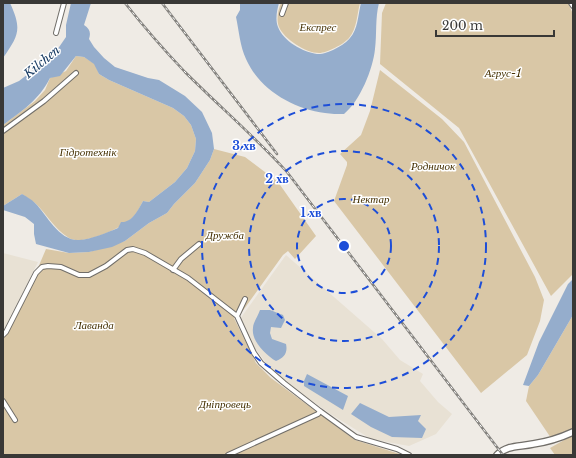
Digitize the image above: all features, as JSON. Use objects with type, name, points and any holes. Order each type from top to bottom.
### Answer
[{"type":"street","points":[[56,33],[64,3]]},
{"type":"street","points":[[282,14],[286,3]]},
{"type":"street","points":[[3,131],[44,101],[76,73]]},
{"type":"street","points":[[173,270],[180,259],[199,244]]},
{"type":"street","points":[[3,335],[6,332],[36,273],[42,267],[61,267],[79,275],[89,275],[106,266],[128,250],[133,249],[145,253],[188,278],[237,316],[254,352],[261,363],[320,411],[356,437],[396,449],[409,455]]},
{"type":"street","points":[[237,316],[245,299]]},
{"type":"street","points":[[3,402],[15,420]]},
{"type":"street","points":[[228,455],[318,414],[320,411]]},
{"type":"street","points":[[497,455],[508,447],[539,443],[564,437],[573,432]]},
{"type":"shaded area","points":[[3,253],[38,262],[3,332]]},
{"type":"shaded area","points":[[286,255],[382,339],[400,360],[423,374],[420,381],[438,402],[452,414],[436,434],[409,446],[371,439],[332,415],[285,382],[266,363],[249,340],[240,319]]},
{"type":"green space","name":"Експрес","points":[[281,3],[360,3],[355,26],[349,38],[335,48],[319,53],[302,48],[290,40],[282,32],[278,24],[278,12]]},
{"type":"green space","name":"Агрус-1","points":[[386,3],[568,3],[573,14],[573,274],[551,296],[459,128],[380,64],[382,13]]},
{"type":"green space","name":"Гідротехнік","points":[[76,56],[84,57],[95,64],[99,74],[109,80],[173,108],[184,116],[191,125],[196,139],[195,151],[187,168],[175,182],[149,202],[143,201],[135,215],[126,223],[110,232],[83,240],[69,238],[55,226],[35,203],[22,194],[3,206],[3,125],[35,101],[45,90],[50,78],[66,71]]},
{"type":"green space","points":[[380,70],[442,119],[464,142],[535,277],[544,300],[540,321],[527,355],[481,393],[334,201],[347,165],[347,162],[340,154],[361,135],[370,111]]},
{"type":"green space","points":[[214,149],[245,157],[278,182],[316,236],[295,259],[288,251],[283,255],[239,316],[234,318],[256,363],[271,378],[355,440],[403,455],[3,455],[3,338],[26,296],[46,249],[69,253],[89,252],[125,241],[149,223],[167,213],[195,183],[210,160]]},
{"type":"green space","points":[[573,315],[573,432],[553,441],[526,401],[529,386],[538,375]]},
{"type":"green space","points":[[573,435],[573,455],[555,455],[550,448]]},
{"type":"water","points":[[3,3],[10,3],[16,19],[17,32],[13,43],[3,58]]},
{"type":"water","points":[[71,3],[91,3],[84,25],[90,31],[89,39],[104,58],[115,67],[159,80],[185,96],[202,112],[212,133],[214,149],[210,160],[195,183],[167,213],[149,223],[125,241],[112,247],[89,252],[69,253],[36,244],[34,224],[25,217],[3,210],[3,206],[22,194],[35,203],[59,232],[65,236],[79,240],[99,236],[118,228],[121,222],[125,222],[134,215],[143,201],[149,202],[175,182],[187,168],[195,151],[196,139],[191,125],[184,116],[173,108],[109,80],[99,74],[94,64],[84,57],[76,56],[60,76],[50,78],[41,93],[35,99],[3,125],[3,88],[19,81],[55,53],[66,37],[66,25]]},
{"type":"water","points":[[240,3],[279,3],[277,21],[278,27],[284,37],[294,45],[306,51],[321,54],[335,49],[348,41],[356,26],[361,3],[379,3],[372,66],[360,93],[344,114],[330,114],[301,107],[278,96],[259,80],[246,59],[241,44],[236,17],[240,10]]},
{"type":"water","points":[[573,279],[573,315],[538,375],[529,386],[523,385],[539,342],[568,284]]},
{"type":"water","points":[[260,310],[270,310],[283,315],[285,320],[281,328],[271,327],[270,333],[272,339],[286,344],[285,355],[276,361],[260,347],[254,338],[253,326]]},
{"type":"water","points":[[307,374],[348,396],[343,410],[304,386],[304,381]]},
{"type":"water","points":[[360,403],[389,417],[421,415],[418,421],[426,429],[422,438],[392,437],[371,427],[351,414]]},
{"type":"railway","points":[[125,3],[185,72],[287,172],[503,455]]},
{"type":"railway","points":[[162,3],[277,154]]},
{"type":"water label","name":"Kilchen","points":[[42,62]]},
{"type":"park label","name":"Родничок","points":[[433,166]]},
{"type":"park label","name":"Нектар","points":[[371,199]]},
{"type":"park label","name":"Дружба","points":[[225,235]]},
{"type":"park label","name":"Лаванда","points":[[94,325]]},
{"type":"park label","name":"Дніпровець","points":[[225,404]]}]
